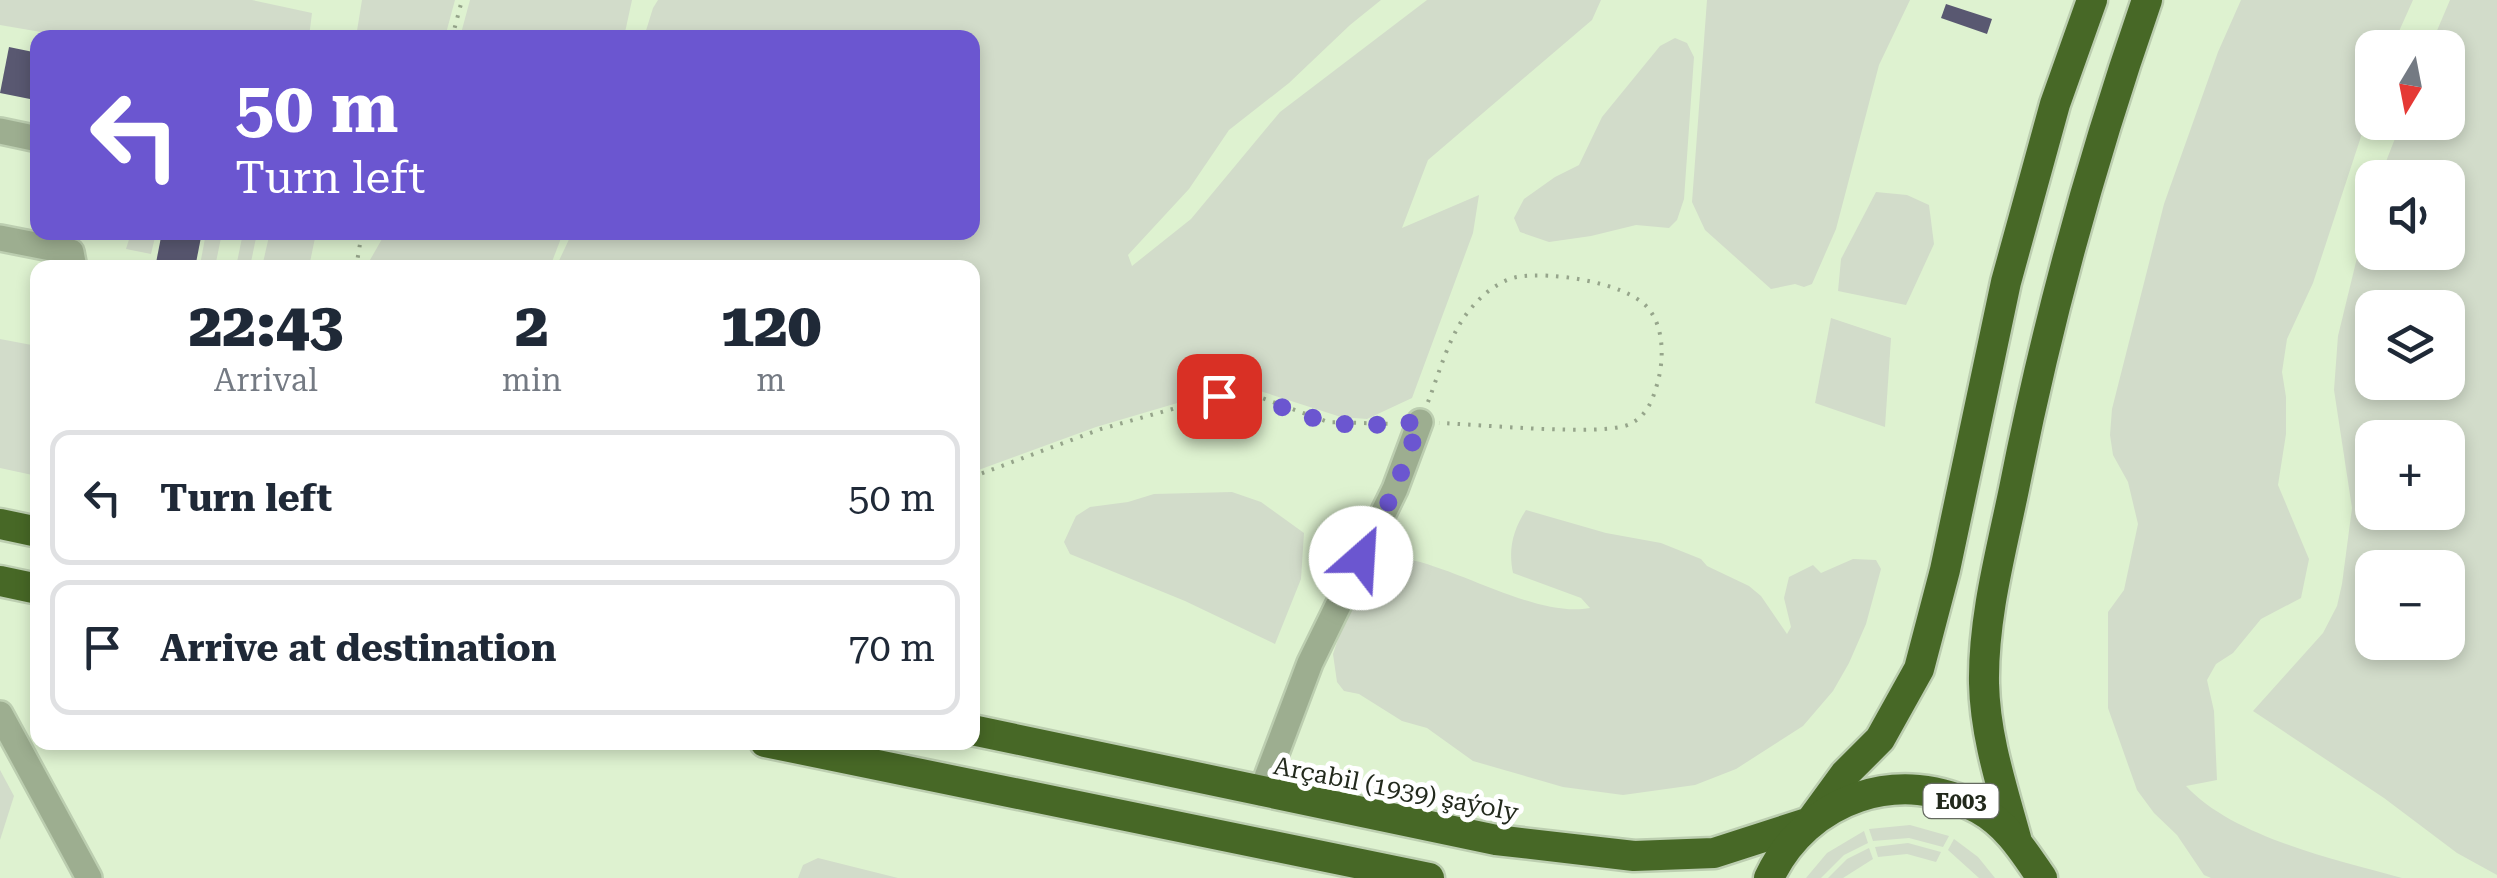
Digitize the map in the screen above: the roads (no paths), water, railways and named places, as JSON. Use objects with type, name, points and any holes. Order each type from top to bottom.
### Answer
[{"type":"highway","points":[[1810,822],[1846,774],[1880,739],[1919,669],[1945,570],[2010,263],[2056,104],[2092,0]]},
{"type":"highway","name":"E003","points":[[2016,838],[1986,709],[1986,650],[1996,582],[2055,296],[2106,118],[2147,0]]},
{"type":"highway","points":[[0,524],[30,530]]},
{"type":"highway","points":[[0,581],[30,587]]},
{"type":"highway","name":"Arçabil (1939) şaýoly","points":[[980,732],[1496,840],[1634,856],[1714,853],[1810,822]]},
{"type":"highway","points":[[804,750],[1429,878]]},
{"type":"highway","name":"E003","points":[[1769,878],[1780,855],[1810,822],[1849,799],[1893,789],[1938,792],[1980,810],[2016,838],[2042,878]]},
{"type":"lane","points":[[0,131],[30,137]]},
{"type":"lane","points":[[0,238],[73,251]]},
{"type":"lane","points":[[1261,793],[1310,662],[1395,489],[1420,422]]},
{"type":"lane","points":[[0,714],[89,878]]}]
